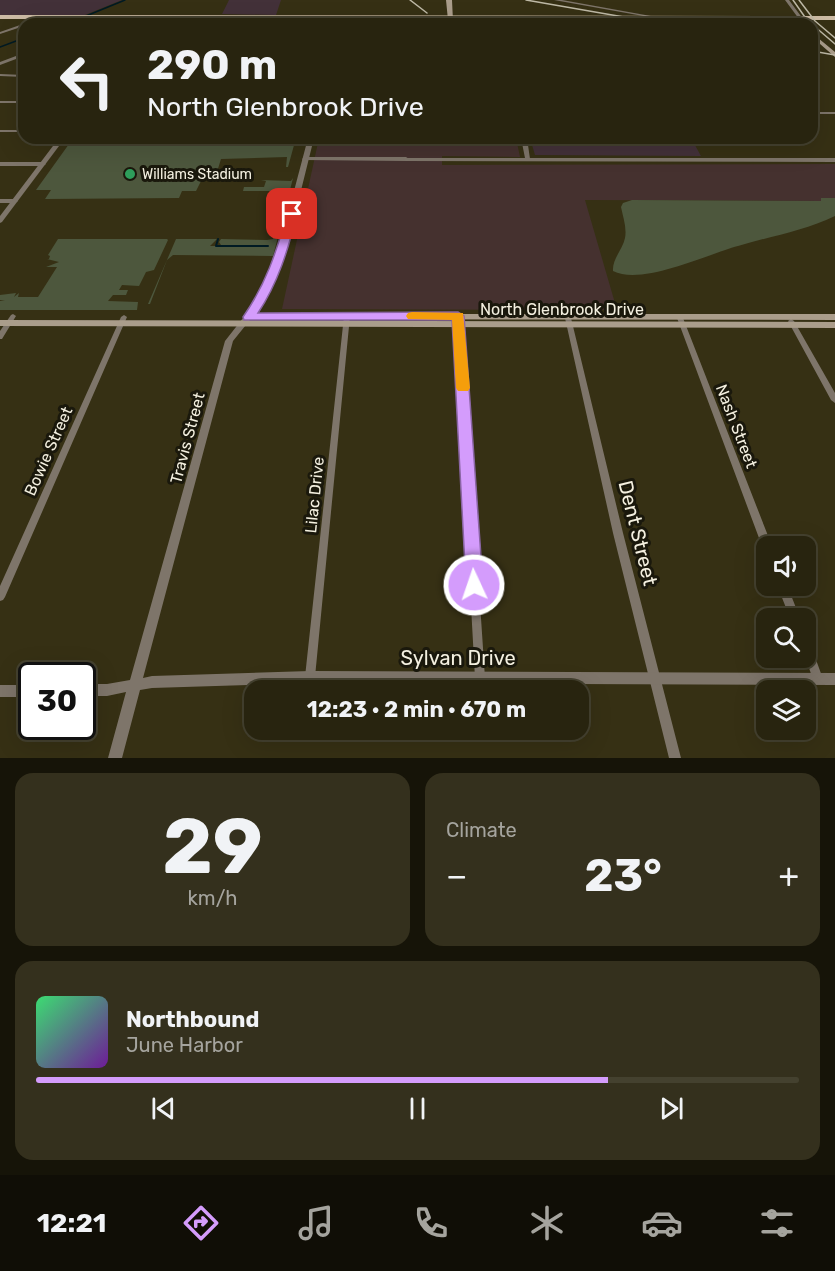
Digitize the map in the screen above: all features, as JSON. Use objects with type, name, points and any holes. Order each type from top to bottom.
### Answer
[{"type":"main road","points":[[354,18],[451,18],[449,0]]},
{"type":"main road","points":[[595,18],[629,15],[691,18]]},
{"type":"main road","points":[[0,18],[130,18]]},
{"type":"main road","points":[[818,20],[835,20]]},
{"type":"main road","points":[[818,34],[835,48]]},
{"type":"main road","points":[[819,42],[827,42]]},
{"type":"main road","points":[[819,42],[835,55]]},
{"type":"main road","name":"North Glenbrook Drive","points":[[0,316],[7,321],[791,321],[835,317]]},
{"type":"main road","name":"North Glenbrook Drive","points":[[791,321],[835,325]]},
{"type":"street","points":[[556,0],[629,15]]},
{"type":"street","points":[[782,0],[797,18]]},
{"type":"street","points":[[787,0],[798,18]]},
{"type":"street","points":[[655,17],[660,18]]},
{"type":"street","points":[[0,33],[18,27]]},
{"type":"street","points":[[0,64],[18,56]]},
{"type":"street","points":[[0,75],[18,76]]},
{"type":"street","points":[[0,102],[18,102]]},
{"type":"street","points":[[818,113],[835,113]]},
{"type":"street","points":[[0,131],[18,131]]},
{"type":"street","points":[[0,221],[58,144]]},
{"type":"street","name":"Travis Street","points":[[115,758],[229,341],[262,298],[280,259],[309,144]]},
{"type":"street","points":[[525,144],[528,158]]},
{"type":"street","points":[[305,159],[835,160]]},
{"type":"street","points":[[0,164],[43,164]]},
{"type":"street","points":[[0,201],[15,201]]},
{"type":"street","name":"Bowie Street","points":[[0,597],[122,320]]},
{"type":"street","name":"Lilac Drive","points":[[310,677],[347,320]]},
{"type":"street","points":[[459,320],[480,678]]},
{"type":"street","name":"Dent Street","points":[[569,320],[618,533],[675,758]]},
{"type":"street","points":[[0,337],[7,321]]},
{"type":"street","name":"Nash Street","points":[[681,321],[763,536]]},
{"type":"street","points":[[791,321],[835,400]]},
{"type":"street","points":[[814,668],[818,679]]},
{"type":"street","name":"Sylvan Drive","points":[[96,690],[152,682],[310,677],[835,679]]},
{"type":"street","points":[[0,691],[18,691]]},
{"type":"shaded area","points":[[0,0],[122,0],[85,15],[0,15]]},
{"type":"shaded area","points":[[229,0],[281,0],[276,15],[222,14]]},
{"type":"shaded area","points":[[318,144],[517,144],[520,157],[442,156],[442,165],[835,164],[835,198],[821,198],[822,201],[585,200],[617,310],[282,309]]},
{"type":"shaded area","points":[[532,144],[694,144],[701,156],[535,155]]},
{"type":"green space","name":"Williams Stadium","points":[[69,144],[294,144],[288,167],[286,167],[287,157],[221,159],[217,172],[201,181],[196,191],[182,191],[179,198],[45,199],[51,190],[36,190]]},
{"type":"green space","points":[[293,178],[288,198],[284,197],[285,193],[281,191],[243,191],[244,187],[264,187],[266,181],[261,180],[291,181]]},
{"type":"green space","points":[[821,198],[835,198],[835,216],[811,226],[657,272],[625,275],[613,271],[614,262],[625,238],[621,207],[623,203],[632,200],[821,201]]},
{"type":"green space","points":[[279,233],[273,256],[173,255],[167,260],[150,304],[148,304],[176,239],[217,239],[210,246],[270,246],[221,245],[219,242],[221,239],[267,240],[273,239],[274,234]]},
{"type":"green space","points":[[58,239],[168,240],[154,270],[146,272],[139,286],[122,285],[119,290],[128,290],[126,295],[113,295],[108,301],[138,302],[137,310],[0,310],[0,301],[5,301],[0,300],[0,295],[16,293],[14,297],[19,293],[18,297],[38,297],[57,267],[46,267],[59,262],[47,259]]},
{"type":"waterway","points":[[86,16],[125,0]]},
{"type":"waterway","points":[[0,47],[18,40]]},
{"type":"waterway","points":[[218,239],[216,246],[268,246]]},
{"type":"tram line","points":[[793,0],[806,18]]},
{"type":"tram line","points":[[818,29],[835,44]]},
{"type":"railway","points":[[410,0],[427,13]]},
{"type":"railway","points":[[526,0],[630,18]]},
{"type":"railway","points":[[799,0],[813,18]]},
{"type":"railway","points":[[818,24],[835,38]]},
{"type":"railway","points":[[818,52],[835,55]]},
{"type":"slow traffic","points":[[412,316],[458,316],[463,388]]},
{"type":"place","name":"Williams Stadium","points":[[130,174]]},
{"type":"route","points":[[292,214],[280,259],[262,298],[249,317],[458,316],[474,585]]}]
